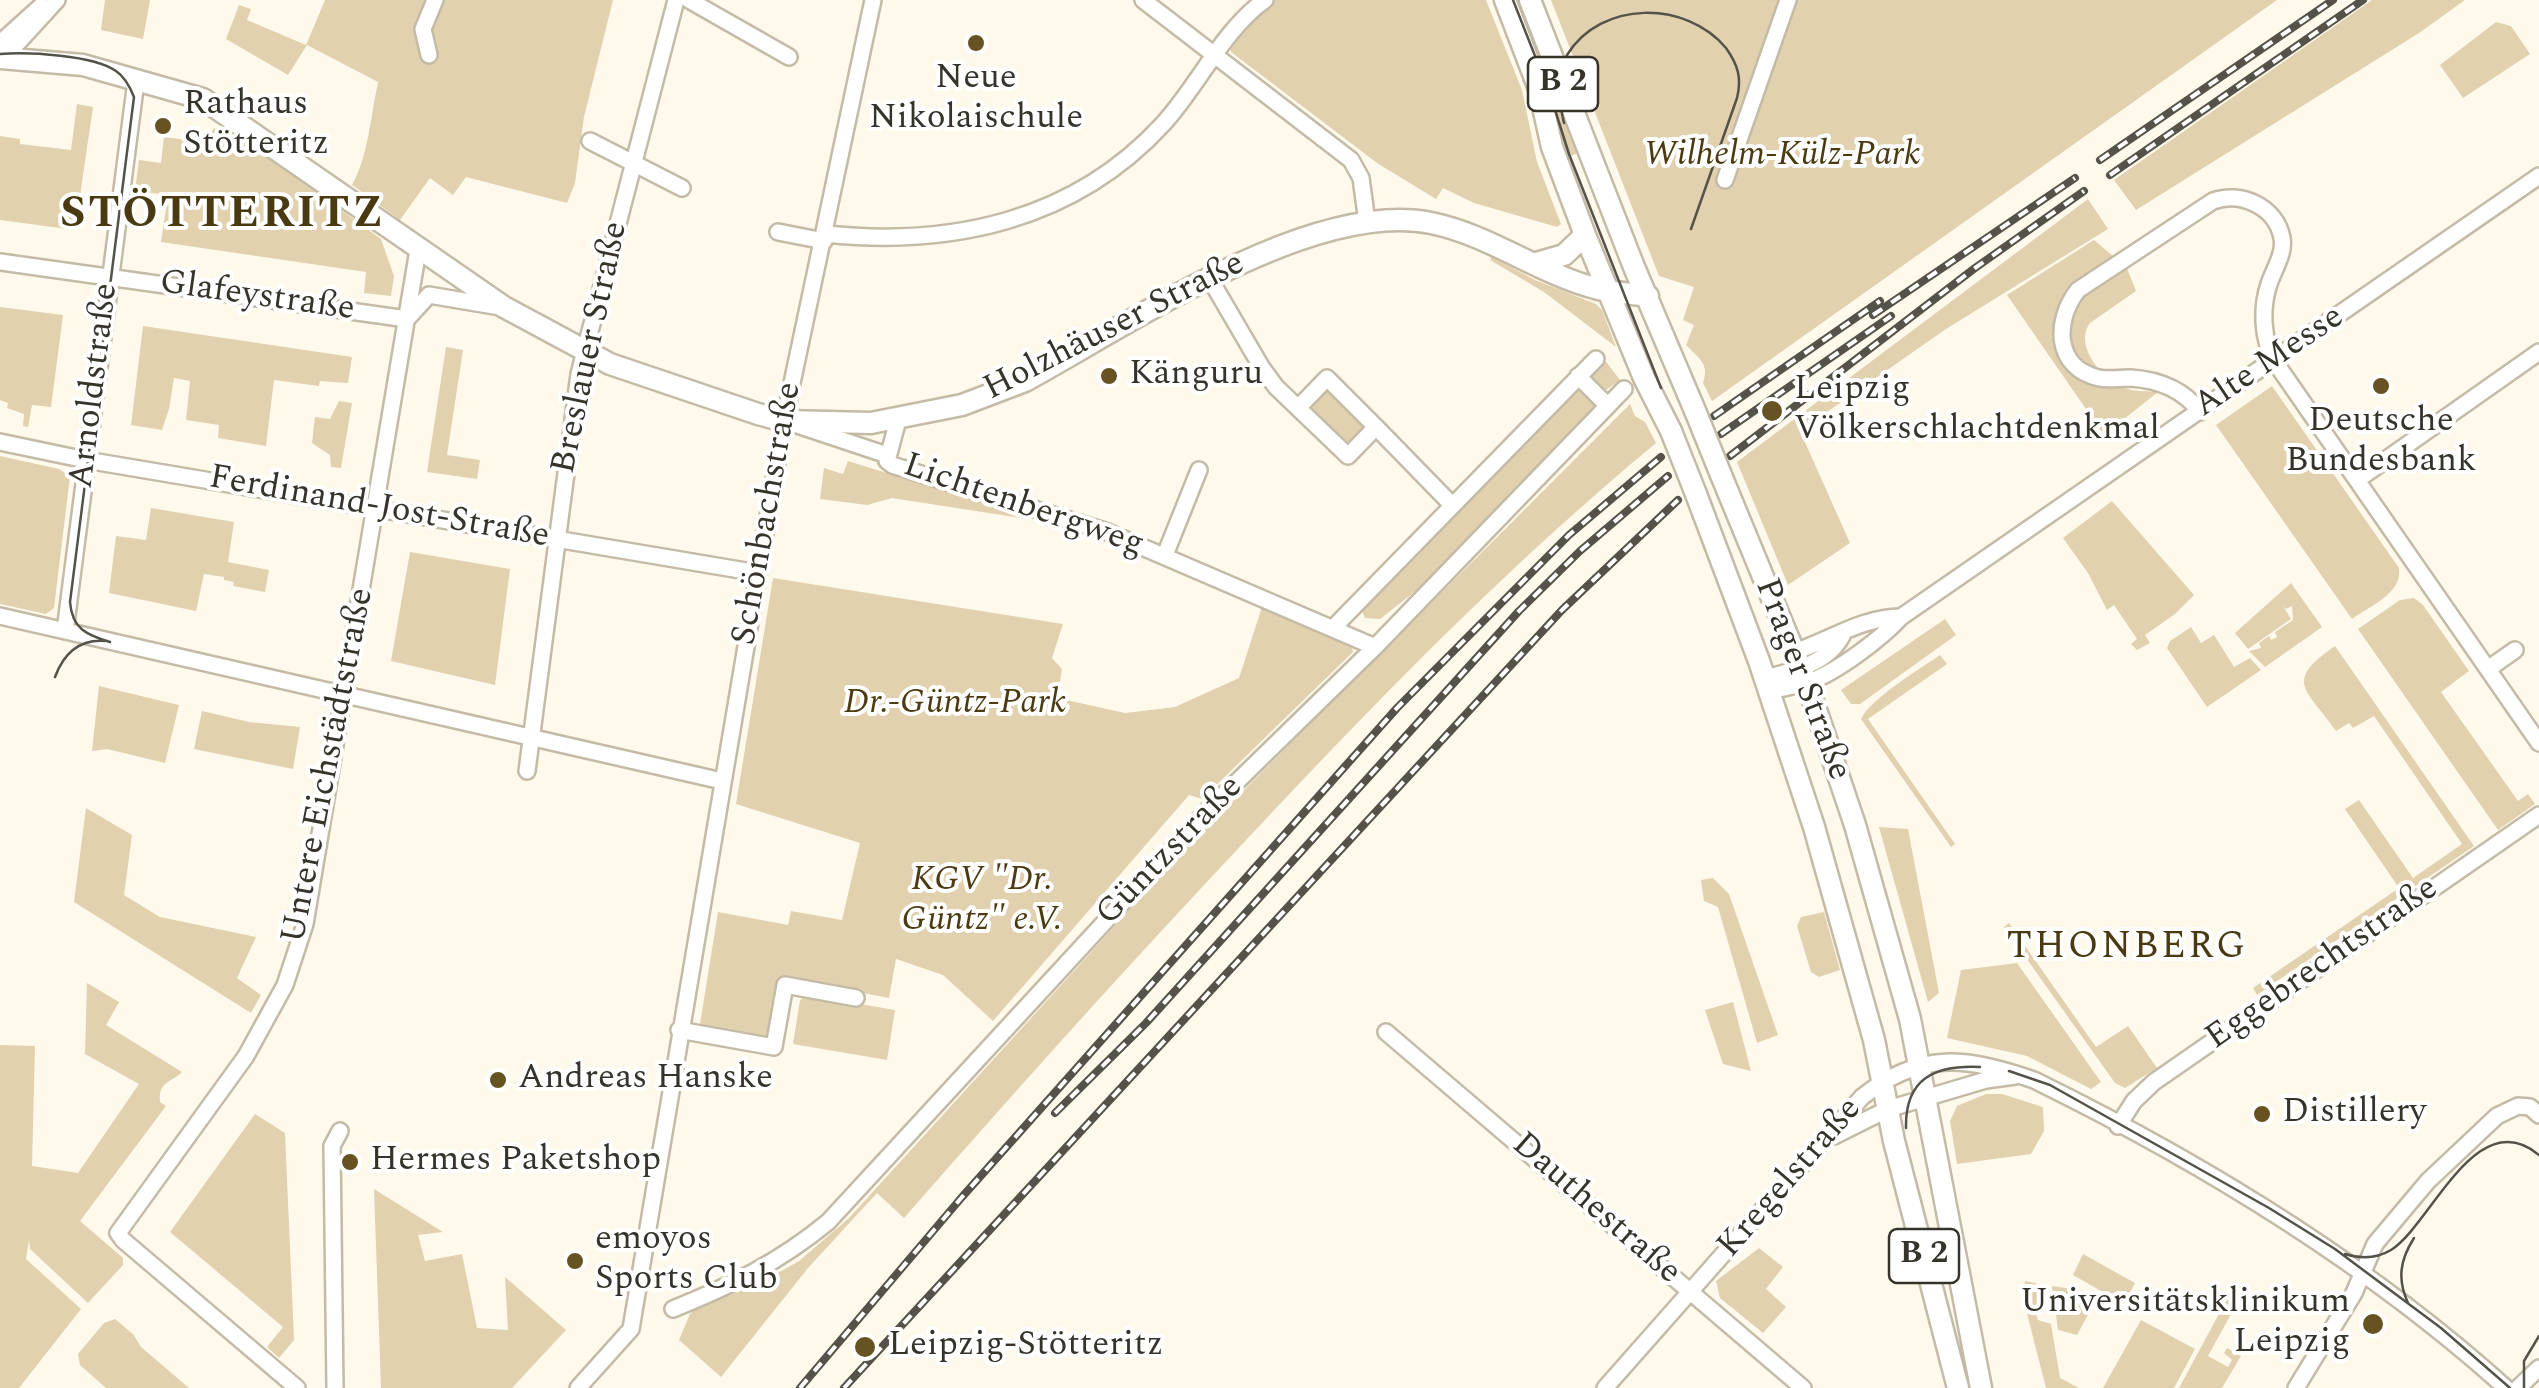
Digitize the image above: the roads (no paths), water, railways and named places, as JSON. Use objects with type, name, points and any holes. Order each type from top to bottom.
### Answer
[{"type":"main road","name":"Prager Straße","points":[[1504,0],[1539,89],[1552,147],[1585,235],[1644,378],[1672,431],[1767,685],[1814,827],[1884,1080],[1907,1103],[1982,1388]]},
{"type":"main road","name":"Prager Straße","points":[[1530,0],[1801,668],[1855,825],[1910,1019],[1907,1103],[1958,1388]]},
{"type":"main road","name":"Holzhäuser Straße","points":[[1,57],[68,62],[203,99],[504,307],[610,364],[784,420],[847,424],[898,420],[962,405],[1024,381],[1261,252],[1367,222],[1433,223],[1475,236],[1589,287],[1648,296]]},
{"type":"main road","points":[[1536,263],[1564,255],[1585,235]]},
{"type":"street","points":[[1,57],[47,0]]},
{"type":"street","points":[[1,57],[57,0]]},
{"type":"street","points":[[429,55],[423,29],[435,0]]},
{"type":"street","name":"Breslauer Straße","points":[[527,771],[579,374],[676,0]]},
{"type":"street","points":[[689,0],[789,57]]},
{"type":"street","name":"Schönbachstraße","points":[[578,1388],[630,1328],[784,420],[873,0]]},
{"type":"street","points":[[1144,0],[1351,160],[1361,178],[1367,222]]},
{"type":"street","points":[[778,232],[825,238],[907,239],[956,234],[1046,207],[1084,188],[1163,124],[1255,7],[1265,0]]},
{"type":"street","points":[[1724,180],[1788,0]]},
{"type":"street","name":"Arnoldstraße","points":[[66,631],[136,81]]},
{"type":"street","points":[[590,141],[682,188]]},
{"type":"street","name":"Alte Messe","points":[[1801,668],[1824,675],[1891,628],[1901,616],[2539,176]]},
{"type":"street","points":[[2200,412],[2188,396],[2169,387],[2134,378],[2102,379],[2073,364],[2065,354],[2061,328],[2068,302],[2078,290],[2224,197],[2245,199],[2267,212],[2282,240],[2268,286],[2265,314],[2265,334],[2274,362],[2539,743]]},
{"type":"street","name":"Untere Eichstädtstraße","points":[[297,1388],[118,1233],[246,1056],[286,985],[305,924],[418,250]]},
{"type":"street","name":"Glafeystraße","points":[[0,262],[407,320]]},
{"type":"street","points":[[1210,279],[1262,368],[1348,456],[1376,427]]},
{"type":"street","points":[[407,320],[429,295],[504,307]]},
{"type":"street","points":[[2357,480],[2539,352]]},
{"type":"street","points":[[1333,628],[1596,359]]},
{"type":"street","points":[[1578,376],[1608,406]]},
{"type":"street","points":[[1298,408],[1327,378],[1452,505]]},
{"type":"street","name":"Güntzstraße","points":[[672,1309],[748,1278],[790,1253],[828,1222],[1207,811],[1375,647],[1624,389]]},
{"type":"street","name":"Lichtenbergweg","points":[[784,420],[887,455]]},
{"type":"street","name":"Lichtenbergweg","points":[[898,420],[887,455],[894,465],[1104,531],[1375,647]]},
{"type":"street","name":"Ferdinand-Jost-Straße","points":[[0,442],[86,460],[758,573]]},
{"type":"street","name":"Lichtenbergweg","points":[[1164,555],[1199,470]]},
{"type":"street","points":[[0,616],[722,781]]},
{"type":"street","name":"Alte Messe","points":[[1767,685],[1836,647],[1842,636],[1874,619],[1901,616]]},
{"type":"street","points":[[2488,669],[2515,650]]},
{"type":"street","name":"Eggebrechtstraße","points":[[2118,1126],[2134,1101],[2154,1082],[2539,814]]},
{"type":"street","points":[[679,1030],[774,1047],[784,985],[856,998]]},
{"type":"street","name":"Dauthestraße","points":[[1386,1032],[1803,1388]]},
{"type":"street","points":[[1911,1067],[1956,1061],[2018,1075],[2118,1126],[2255,1202],[2364,1272],[2440,1330],[2506,1388]]},
{"type":"street","name":"Kregelstraße","points":[[1604,1388],[1862,1096],[1911,1067]]},
{"type":"street","points":[[1826,1140],[1907,1103],[2018,1075]]},
{"type":"street","points":[[2296,1388],[2354,1293],[2375,1244],[2463,1146],[2497,1116],[2518,1106],[2530,1106],[2539,1115]]},
{"type":"street","points":[[336,1388],[332,1146],[340,1131]]},
{"type":"street","points":[[2518,1388],[2539,1368]]},
{"type":"tram line","points":[[1513,0],[1661,388]]},
{"type":"tram line","points":[[1564,123],[1560,89],[1564,63],[1582,37],[1601,24],[1644,13],[1689,21],[1709,32],[1730,54],[1739,84],[1691,229]]},
{"type":"tram line","points":[[0,54],[92,61],[122,76],[134,97],[70,602],[77,625],[110,642]]},
{"type":"tram line","points":[[55,677],[74,649],[87,642],[105,641]]},
{"type":"tram line","points":[[1906,1128],[1911,1097],[1926,1078],[1949,1069],[1980,1067]]},
{"type":"tram line","points":[[2009,1071],[2050,1085],[2335,1249],[2441,1328],[2510,1388]]},
{"type":"tram line","points":[[2345,1254],[2368,1257],[2391,1250],[2406,1237],[2456,1173],[2475,1155],[2495,1144],[2516,1143],[2539,1155]]},
{"type":"tram line","points":[[2408,1303],[2402,1270],[2414,1238]]},
{"type":"tram line","points":[[2524,1388],[2524,1361],[2539,1336]]},
{"type":"railway","points":[[2100,160],[2333,0]]},
{"type":"railway","points":[[2110,175],[2363,0]]},
{"type":"railway","points":[[1873,315],[2075,178]]},
{"type":"railway","points":[[1730,456],[1975,268],[2084,191]]},
{"type":"railway","points":[[1714,416],[1880,301]]},
{"type":"railway","points":[[1721,434],[1891,316]]},
{"type":"railway","points":[[800,1388],[962,1197],[1397,708],[1569,535],[1661,457]]},
{"type":"railway","points":[[1055,1113],[1146,1023],[1519,611],[1580,551],[1668,476]]},
{"type":"railway","points":[[844,1388],[1562,610],[1678,500]]},
{"type":"place","name":"Neue Nikolaischule","points":[[976,43]]},
{"type":"place","name":"Rathaus Stötteritz","points":[[163,126]]},
{"type":"place","name":"Känguru","points":[[1109,376]]},
{"type":"place","name":"Deutsche Bundesbank","points":[[2381,386]]},
{"type":"place","name":"Leipzig Völkerschlachtdenkmal","points":[[1772,411]]},
{"type":"place","name":"Andreas Hanske","points":[[498,1080]]},
{"type":"place","name":"Distillery","points":[[2262,1114]]},
{"type":"place","name":"Hermes Paketshop","points":[[350,1162]]},
{"type":"place","name":"emoyos Sports Club","points":[[575,1261]]},
{"type":"place","name":"Universitätsklinikum Leipzig","points":[[2373,1324]]},
{"type":"place","name":"Leipzig-Stötteritz","points":[[865,1347]]},
{"type":"district","name":"STÖTTERITZ","points":[[223,217]]},
{"type":"district","name":"THONBERG","points":[[2127,950]]},
{"type":"park label","name":"Wilhelm-Külz-Park","points":[[1782,157]]},
{"type":"park label","name":"Dr.-Güntz-Park","points":[[955,705]]},
{"type":"park label","name":"KGV \"Dr. Güntz\" e.V.","points":[[982,902]]}]
